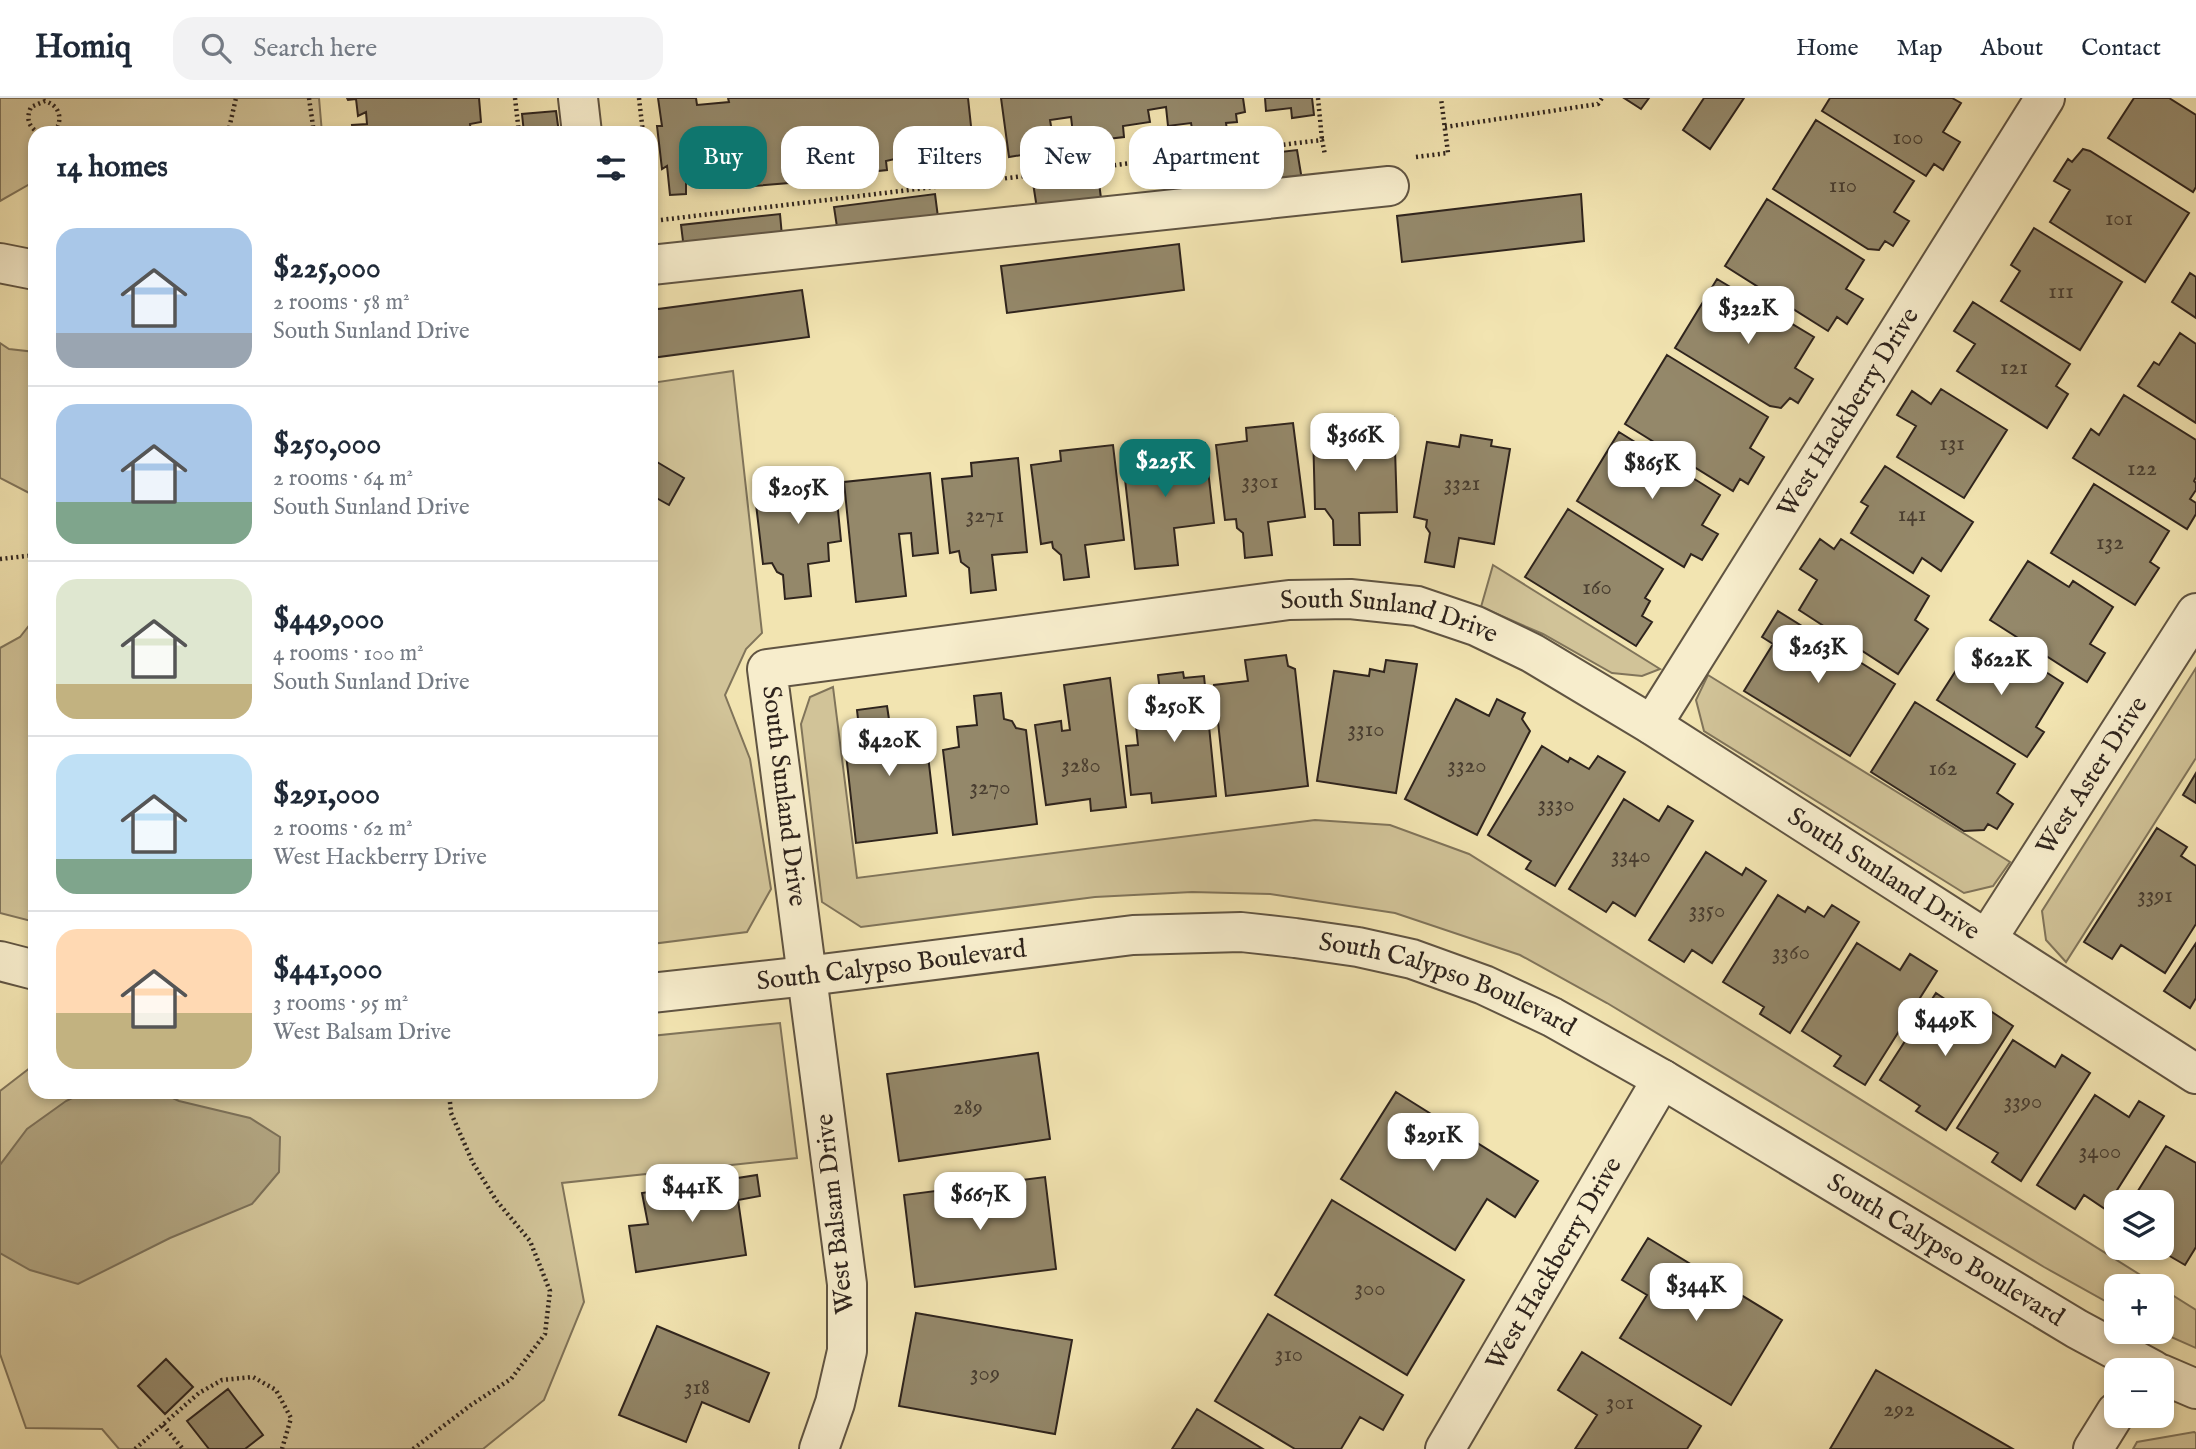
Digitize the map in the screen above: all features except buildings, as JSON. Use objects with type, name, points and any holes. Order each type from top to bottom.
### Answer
[{"type":"street","points":[[578,98],[581,126]]},
{"type":"street","name":"West Hackberry Drive","points":[[1652,725],[2045,98]]},
{"type":"street","points":[[658,249],[1400,172]]},
{"type":"street","points":[[0,263],[28,269]]},
{"type":"street","name":"South Sunland Drive","points":[[807,976],[767,669],[1289,600],[1350,599],[1416,606],[1476,626],[1532,653],[1652,725],[2196,1074]]},
{"type":"street","name":"West Aster Drive","points":[[1987,939],[2196,613]]},
{"type":"street","name":"South Calypso Boulevard","points":[[658,992],[1133,935],[1241,932],[1358,947],[1412,959],[1483,985],[1552,1017],[1662,1079],[2128,1358]]},
{"type":"street","points":[[0,961],[28,968]]},
{"type":"street","name":"West Balsam Drive","points":[[807,976],[847,1284],[847,1351],[835,1403],[819,1449]]},
{"type":"street","name":"West Hackberry Drive","points":[[1445,1449],[1662,1079]]},
{"type":"street","name":"South Calypso Boulevard","points":[[2174,1380],[2196,1389]]},
{"type":"street","points":[[2093,1449],[2106,1428]]},
{"type":"path","points":[[230,126],[236,98]]},
{"type":"path","points":[[309,98],[313,126]]},
{"type":"path","points":[[515,98],[518,126]]},
{"type":"path","points":[[639,98],[642,126]]},
{"type":"path","points":[[1318,98],[1326,159]]},
{"type":"path","points":[[1400,172],[1448,153],[1441,98]]},
{"type":"path","points":[[1587,98],[1587,106]]},
{"type":"path","points":[[1445,127],[1598,104],[1602,98]]},
{"type":"path","points":[[30,126],[28,117],[31,107],[40,100],[51,103],[60,115],[57,126]]},
{"type":"path","points":[[658,220],[1322,140]]},
{"type":"path","points":[[0,559],[28,556]]},
{"type":"path","points":[[414,1449],[471,1405],[511,1379],[545,1335],[550,1291],[530,1241],[496,1200],[473,1163],[451,1113],[450,1099]]},
{"type":"path","points":[[135,1449],[199,1393],[222,1380],[253,1377],[276,1390],[291,1418],[282,1449]]},
{"type":"path","points":[[163,1425],[183,1449]]},
{"type":"shaded area","points":[[0,98],[319,98],[321,126],[28,126],[28,185],[0,201]]},
{"type":"shaded area","points":[[0,343],[9,349],[28,351],[28,492],[0,478]]},
{"type":"shaded area","points":[[733,371],[762,633],[746,649],[725,695],[750,759],[771,889],[747,932],[658,943],[658,382]]},
{"type":"shaded area","points":[[1493,565],[1660,669],[1642,676],[1612,673],[1543,634],[1481,607]]},
{"type":"shaded area","points":[[28,627],[28,920],[0,913],[0,648],[20,637]]},
{"type":"shaded area","points":[[2196,668],[2196,758],[2066,962],[2046,940],[2042,911]]},
{"type":"shaded area","points":[[1708,675],[2010,862],[1993,886],[1964,893],[1704,731],[1696,700]]},
{"type":"shaded area","points":[[833,687],[857,878],[1315,820],[1390,825],[1469,854],[2104,1252],[2104,1260],[2117,1260],[2139,1274],[2104,1274],[2104,1300],[2044,1267],[1607,1003],[1520,955],[1395,913],[1270,894],[1192,892],[1095,897],[861,927],[822,902],[801,724],[810,697]]},
{"type":"shaded area","points":[[780,1023],[797,1158],[562,1183],[584,1302],[544,1400],[483,1449],[119,1449],[102,1429],[26,1428],[0,1354],[0,1091],[28,1069],[28,1099],[658,1099],[658,1035]]},
{"type":"shaded area","points":[[175,1099],[250,1118],[280,1137],[279,1172],[252,1204],[170,1238],[78,1284],[30,1270],[0,1253],[0,1165],[27,1129],[66,1101]]},
{"type":"shaded area","points":[[2174,1296],[2196,1310],[2196,1348],[2174,1338]]},
{"type":"shaded area","points":[[2194,1432],[2196,1449],[2133,1449],[2137,1442]]}]
